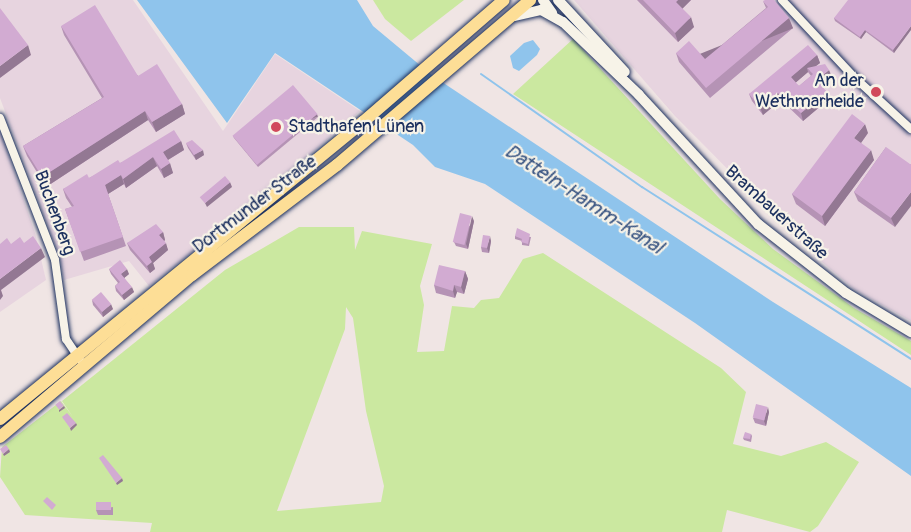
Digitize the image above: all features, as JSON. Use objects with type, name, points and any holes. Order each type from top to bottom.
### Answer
[{"type":"main road","name":"Dortmunder Straße","points":[[0,419],[363,122],[504,0]]},
{"type":"main road","name":"Dortmunder Straße","points":[[0,437],[192,275],[279,211],[377,132],[530,0]]},
{"type":"main road","name":"Brambauerstraße","points":[[543,0],[552,13],[639,95],[765,230],[846,293],[911,332]]},
{"type":"main road","name":"Brambauerstraße","points":[[558,0],[635,83],[639,95]]},
{"type":"main road","points":[[511,17],[534,10],[552,13]]},
{"type":"street","points":[[782,0],[854,77],[911,129]]},
{"type":"street","name":"Buchenberg","points":[[0,118],[55,260],[66,339],[76,356]]},
{"type":"street","points":[[76,356],[86,366]]},
{"type":"shaded area","name":"Stadthafen Lünen","points":[[0,0],[133,0],[223,131],[275,54],[360,111],[255,202],[149,286],[129,261],[64,280],[60,258],[0,98]]},
{"type":"shaded area","points":[[574,0],[911,0],[911,321],[854,289],[808,250],[675,116]]},
{"type":"shaded area","points":[[0,131],[35,233],[46,280],[0,312]]},
{"type":"green space","points":[[373,0],[464,0],[411,41],[385,19]]},
{"type":"green space","points":[[573,39],[720,199],[773,249],[854,308],[911,341],[911,355],[513,94]]},
{"type":"green space","points":[[299,227],[354,227],[355,250],[362,231],[432,244],[420,286],[424,305],[417,352],[444,351],[452,306],[474,308],[481,300],[499,298],[523,259],[543,253],[721,368],[746,392],[733,444],[781,456],[826,442],[859,462],[818,526],[810,532],[727,510],[722,532],[150,532],[152,523],[25,515],[0,477],[2,447],[61,401],[73,417],[62,401],[225,270]],"holes":[[[346,307],[353,318],[366,411],[384,486],[381,502],[277,511],[345,329]]]},
{"type":"water","name":"Datteln-Hamm-Kanal","points":[[137,0],[357,0],[373,26],[433,76],[773,302],[911,388],[911,476],[695,323],[485,184],[435,167],[413,145],[275,53],[227,123]]},
{"type":"water","points":[[533,40],[540,49],[537,55],[519,71],[513,68],[510,56],[524,43]]},
{"type":"building","points":[[643,0],[678,0],[676,2],[691,17],[675,33]]},
{"type":"building","points":[[774,0],[789,18],[706,88],[676,53],[689,41],[705,59],[768,7],[763,1]]},
{"type":"building","points":[[848,0],[911,0],[911,26],[893,50],[865,30],[860,37],[834,18]]},
{"type":"building","points":[[95,5],[138,76],[157,64],[182,104],[152,122],[145,111],[42,177],[23,146],[104,97],[61,26]]},
{"type":"building","points":[[0,8],[28,45],[0,66]]},
{"type":"building","points":[[808,45],[817,55],[791,77],[799,86],[813,74],[807,68],[825,64],[829,70],[817,80],[827,92],[801,113],[778,93],[760,107],[749,94]]},
{"type":"building","name":"Stadthafen Lünen","points":[[293,85],[317,114],[257,165],[232,136]]},
{"type":"building","points":[[852,114],[865,124],[854,138],[871,150],[822,216],[792,194]]},
{"type":"building","points":[[174,130],[181,141],[163,152],[170,163],[161,169],[153,157],[123,179],[121,175],[105,185],[123,237],[80,252],[65,209],[74,206],[63,189],[87,174],[89,178],[118,160],[120,163]]},
{"type":"building","points":[[192,140],[203,150],[194,155],[186,143]]},
{"type":"building","points":[[886,147],[911,164],[911,192],[891,218],[854,192]]},
{"type":"building","points":[[225,176],[230,182],[205,203],[200,197]]},
{"type":"building","points":[[460,213],[472,216],[464,245],[453,242]]},
{"type":"building","points":[[156,224],[163,232],[159,235],[166,243],[149,257],[152,262],[147,266],[127,243]]},
{"type":"building","points":[[517,228],[530,234],[528,244],[521,242],[522,239],[515,236]]},
{"type":"building","points":[[483,235],[490,236],[487,248],[481,247]]},
{"type":"building","points":[[33,236],[41,248],[0,279],[0,244],[7,238],[11,244],[20,237],[24,243]]},
{"type":"building","points":[[120,260],[127,269],[121,274],[132,287],[122,295],[115,286],[120,282],[109,269]]},
{"type":"building","points":[[439,265],[465,271],[461,287],[454,285],[453,291],[434,285]]},
{"type":"building","points":[[101,292],[111,304],[102,312],[92,300]]},
{"type":"building","points":[[60,401],[64,406],[59,409],[55,405]]},
{"type":"building","points":[[756,404],[768,407],[764,420],[753,418]]},
{"type":"building","points":[[67,413],[76,423],[70,428],[62,417]]},
{"type":"building","points":[[745,432],[751,434],[750,439],[743,438]]},
{"type":"building","points":[[6,445],[9,449],[3,454],[0,449]]},
{"type":"building","points":[[103,455],[122,478],[116,483],[99,458]]},
{"type":"building","points":[[47,497],[56,505],[52,510],[43,501]]},
{"type":"building","points":[[96,502],[111,502],[111,510],[96,510]]},
{"type":"waterway","points":[[481,74],[642,187],[911,359]]},
{"type":"place","name":"An der Wethmarheide","points":[[876,92]]},
{"type":"place","name":"Stadthafen Lünen","points":[[276,127]]}]
